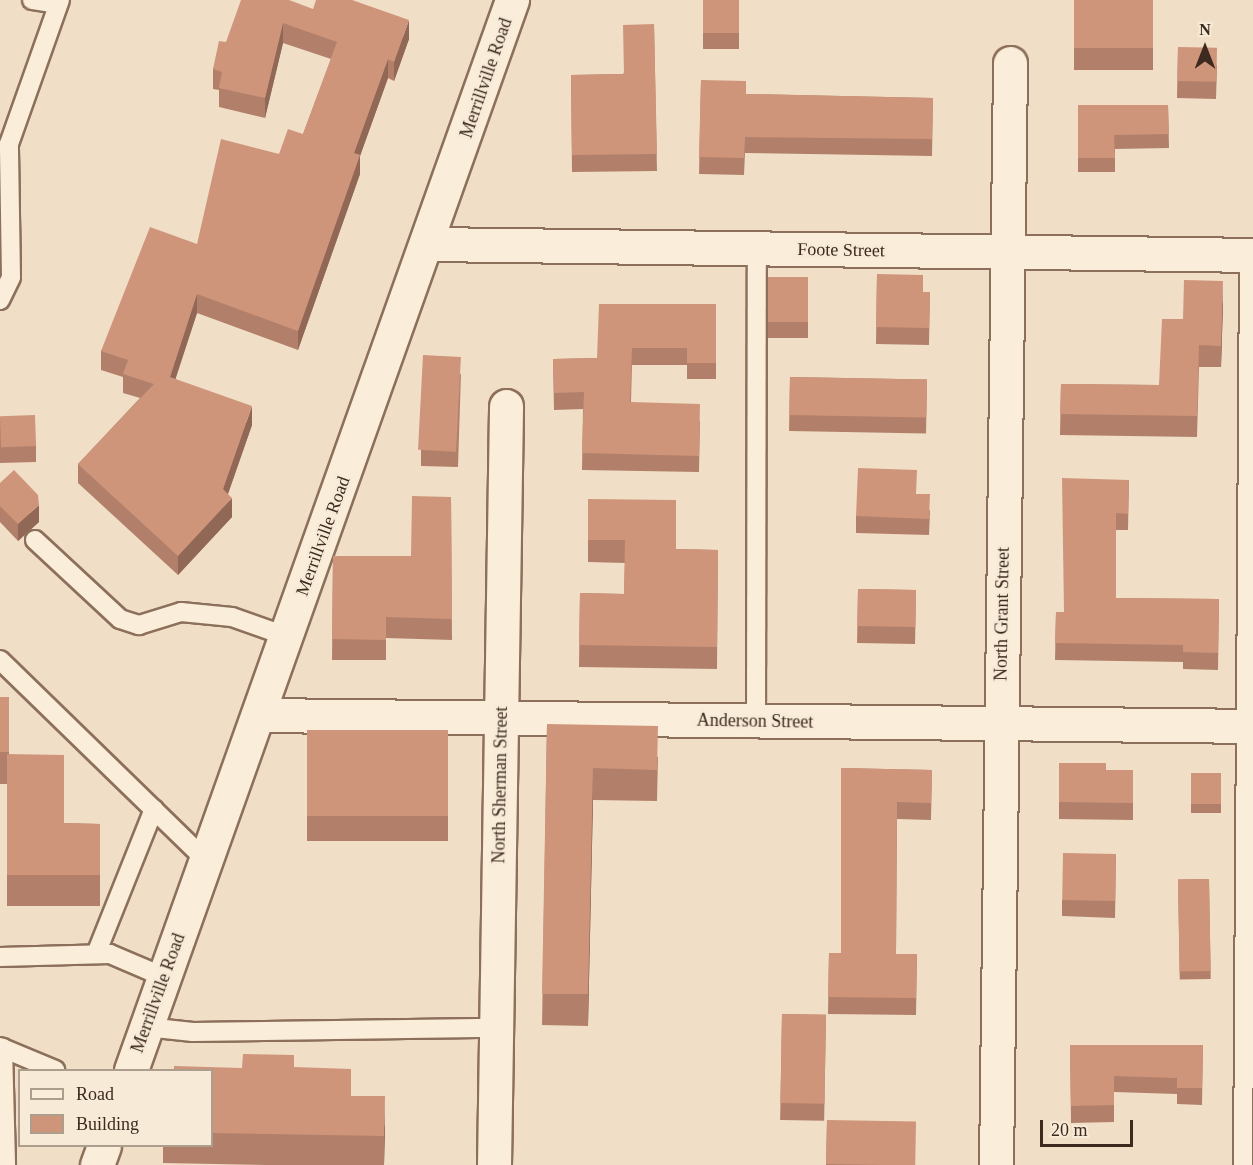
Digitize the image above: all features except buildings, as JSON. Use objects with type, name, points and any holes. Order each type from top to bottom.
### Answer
[{"type":"street","name":"Merrillville Road","points":[[132,1069],[429,243],[512,0]]},
{"type":"street","name":"North Grant Street","points":[[996,1165],[1010,63]]},
{"type":"street","name":"Foote Street","points":[[429,243],[1251,255]]},
{"type":"street","name":"North Sherman Street","points":[[494,1165],[506,406]]},
{"type":"street","name":"Anderson Street","points":[[258,715],[1250,726]]},
{"type":"street","points":[[97,1165],[104,1147]]},
{"type":"lane","points":[[0,300],[11,277],[9,144],[59,2],[32,0]]},
{"type":"lane","points":[[756,721],[757,249]]},
{"type":"lane","points":[[1244,1165],[1250,726],[1251,255]]},
{"type":"lane","points":[[35,540],[120,619],[138,624],[181,612],[222,616],[286,636]]},
{"type":"lane","points":[[0,660],[206,860]]},
{"type":"lane","points":[[96,954],[154,809]]},
{"type":"lane","points":[[0,957],[96,954],[164,977]]},
{"type":"lane","points":[[146,1027],[193,1032],[497,1028]]},
{"type":"lane","points":[[6,1165],[1,1047],[50,1069]]}]
